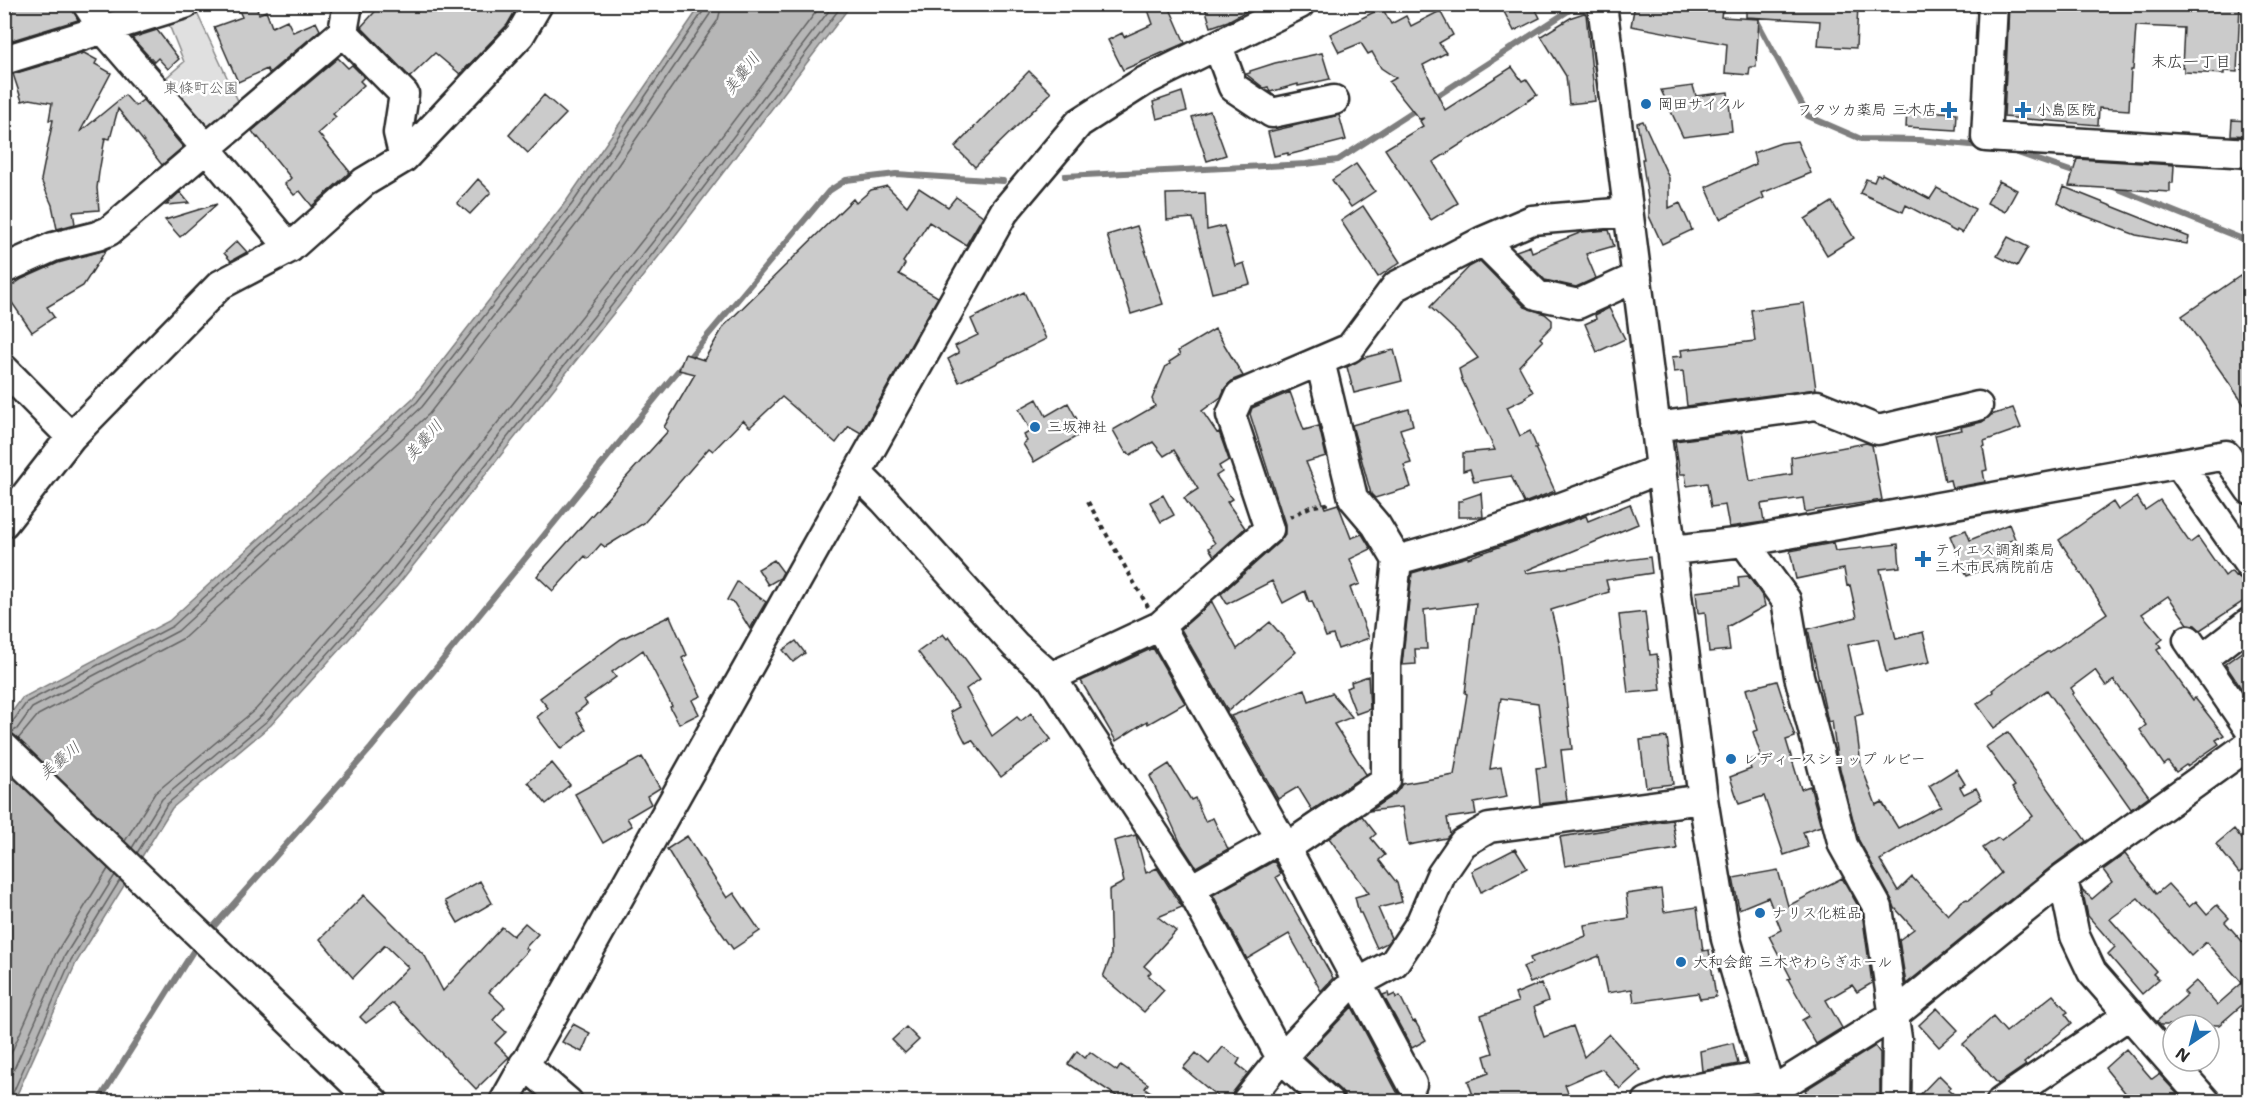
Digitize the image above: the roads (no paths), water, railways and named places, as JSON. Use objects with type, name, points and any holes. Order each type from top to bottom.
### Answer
[{"type":"street","points":[[87,4],[104,30],[290,248]]},
{"type":"street","points":[[4,60],[184,4]]},
{"type":"street","points":[[4,523],[71,437],[220,285],[290,248],[364,182],[404,158],[520,34],[538,4]]},
{"type":"street","points":[[504,1101],[1004,212],[1080,123],[1143,82],[1300,4]]},
{"type":"street","points":[[1602,4],[1703,799],[1726,939],[1772,1090]]},
{"type":"street","points":[[1993,4],[1986,137],[2250,153]]},
{"type":"street","points":[[4,269],[52,247],[109,231],[206,147],[345,18],[404,94],[398,133],[404,158]]},
{"type":"street","points":[[1218,46],[1233,87],[1272,113],[1334,100]]},
{"type":"street","points":[[1051,677],[1160,626],[1269,529],[1231,415],[1240,395],[1350,348],[1396,286],[1483,241],[1532,220],[1628,212]]},
{"type":"street","points":[[1483,241],[1537,295],[1578,304],[1637,277]]},
{"type":"street","points":[[1191,889],[1283,843],[1386,780],[1386,663],[1397,560],[1376,525],[1353,498],[1320,361]]},
{"type":"street","points":[[4,369],[71,437]]},
{"type":"street","points":[[1656,427],[1818,405],[1878,430],[1978,406]]},
{"type":"street","points":[[1672,550],[1744,542],[2226,455],[2250,490]]},
{"type":"street","points":[[2179,464],[2250,566]]},
{"type":"street","points":[[1397,560],[1578,502],[1661,469]]},
{"type":"street","points":[[858,474],[1015,645],[1051,677],[1191,889],[1281,1058],[1329,1101]]},
{"type":"street","points":[[1744,542],[1786,600],[1799,676],[1843,845],[1878,908],[1897,1038],[1896,1101]]},
{"type":"street","points":[[2250,622],[2194,650],[2250,730]]},
{"type":"street","points":[[1160,626],[1283,843],[1412,1083]]},
{"type":"street","points":[[1647,1101],[1670,1093],[1772,1090],[1894,1015],[2063,878],[2250,744]]},
{"type":"street","points":[[4,747],[374,1101]]},
{"type":"street","points":[[1246,1101],[1281,1058],[1345,990],[1358,985],[1394,963],[1420,924],[1441,875],[1463,843],[1489,828],[1703,799]]},
{"type":"street","points":[[2063,878],[2075,936],[2092,972],[2206,1101]]},
{"type":"street","points":[[2001,1101],[2130,1014]]},
{"type":"street","points":[[524,1064],[568,1101]]},
{"type":"water","name":"美嚢川","points":[[701,5],[851,5],[674,237],[397,586],[271,725],[172,808],[76,963],[14,1101],[5,1102],[4,723],[22,698],[169,621],[413,398],[567,200]]},
{"type":"waterway","points":[[1431,100],[1579,4]]},
{"type":"waterway","points":[[1736,4],[1751,10],[1808,116],[1861,139],[1919,140],[1981,146]]},
{"type":"waterway","points":[[1065,176],[1306,164],[1338,160],[1418,108]]},
{"type":"waterway","points":[[2012,151],[2079,174]]},
{"type":"waterway","points":[[208,933],[371,748],[667,384],[829,191],[846,180],[896,174],[1003,181]]},
{"type":"waterway","points":[[2111,186],[2250,242]]},
{"type":"waterway","points":[[98,1102],[197,945]]},
{"type":"place","name":"岡田サイクル","points":[[1646,104]]},
{"type":"place","name":"フタツカ薬局 三木店","points":[[1949,110]]},
{"type":"place","name":"小島医院","points":[[2023,110]]},
{"type":"place","name":"三坂神社","points":[[1035,427]]},
{"type":"place","name":"ティエス調剤薬局 三木市民病院前店","points":[[1923,559]]},
{"type":"place","name":"レディースショップ ルビー","points":[[1731,759]]},
{"type":"place","name":"ナリス化粧品","points":[[1760,913]]},
{"type":"place","name":"大和会館 三木やわらぎホール","points":[[1681,962]]},
{"type":"district","name":"末広一丁目","points":[[2191,61]]},
{"type":"park label","name":"東條町公園","points":[[201,88]]}]
